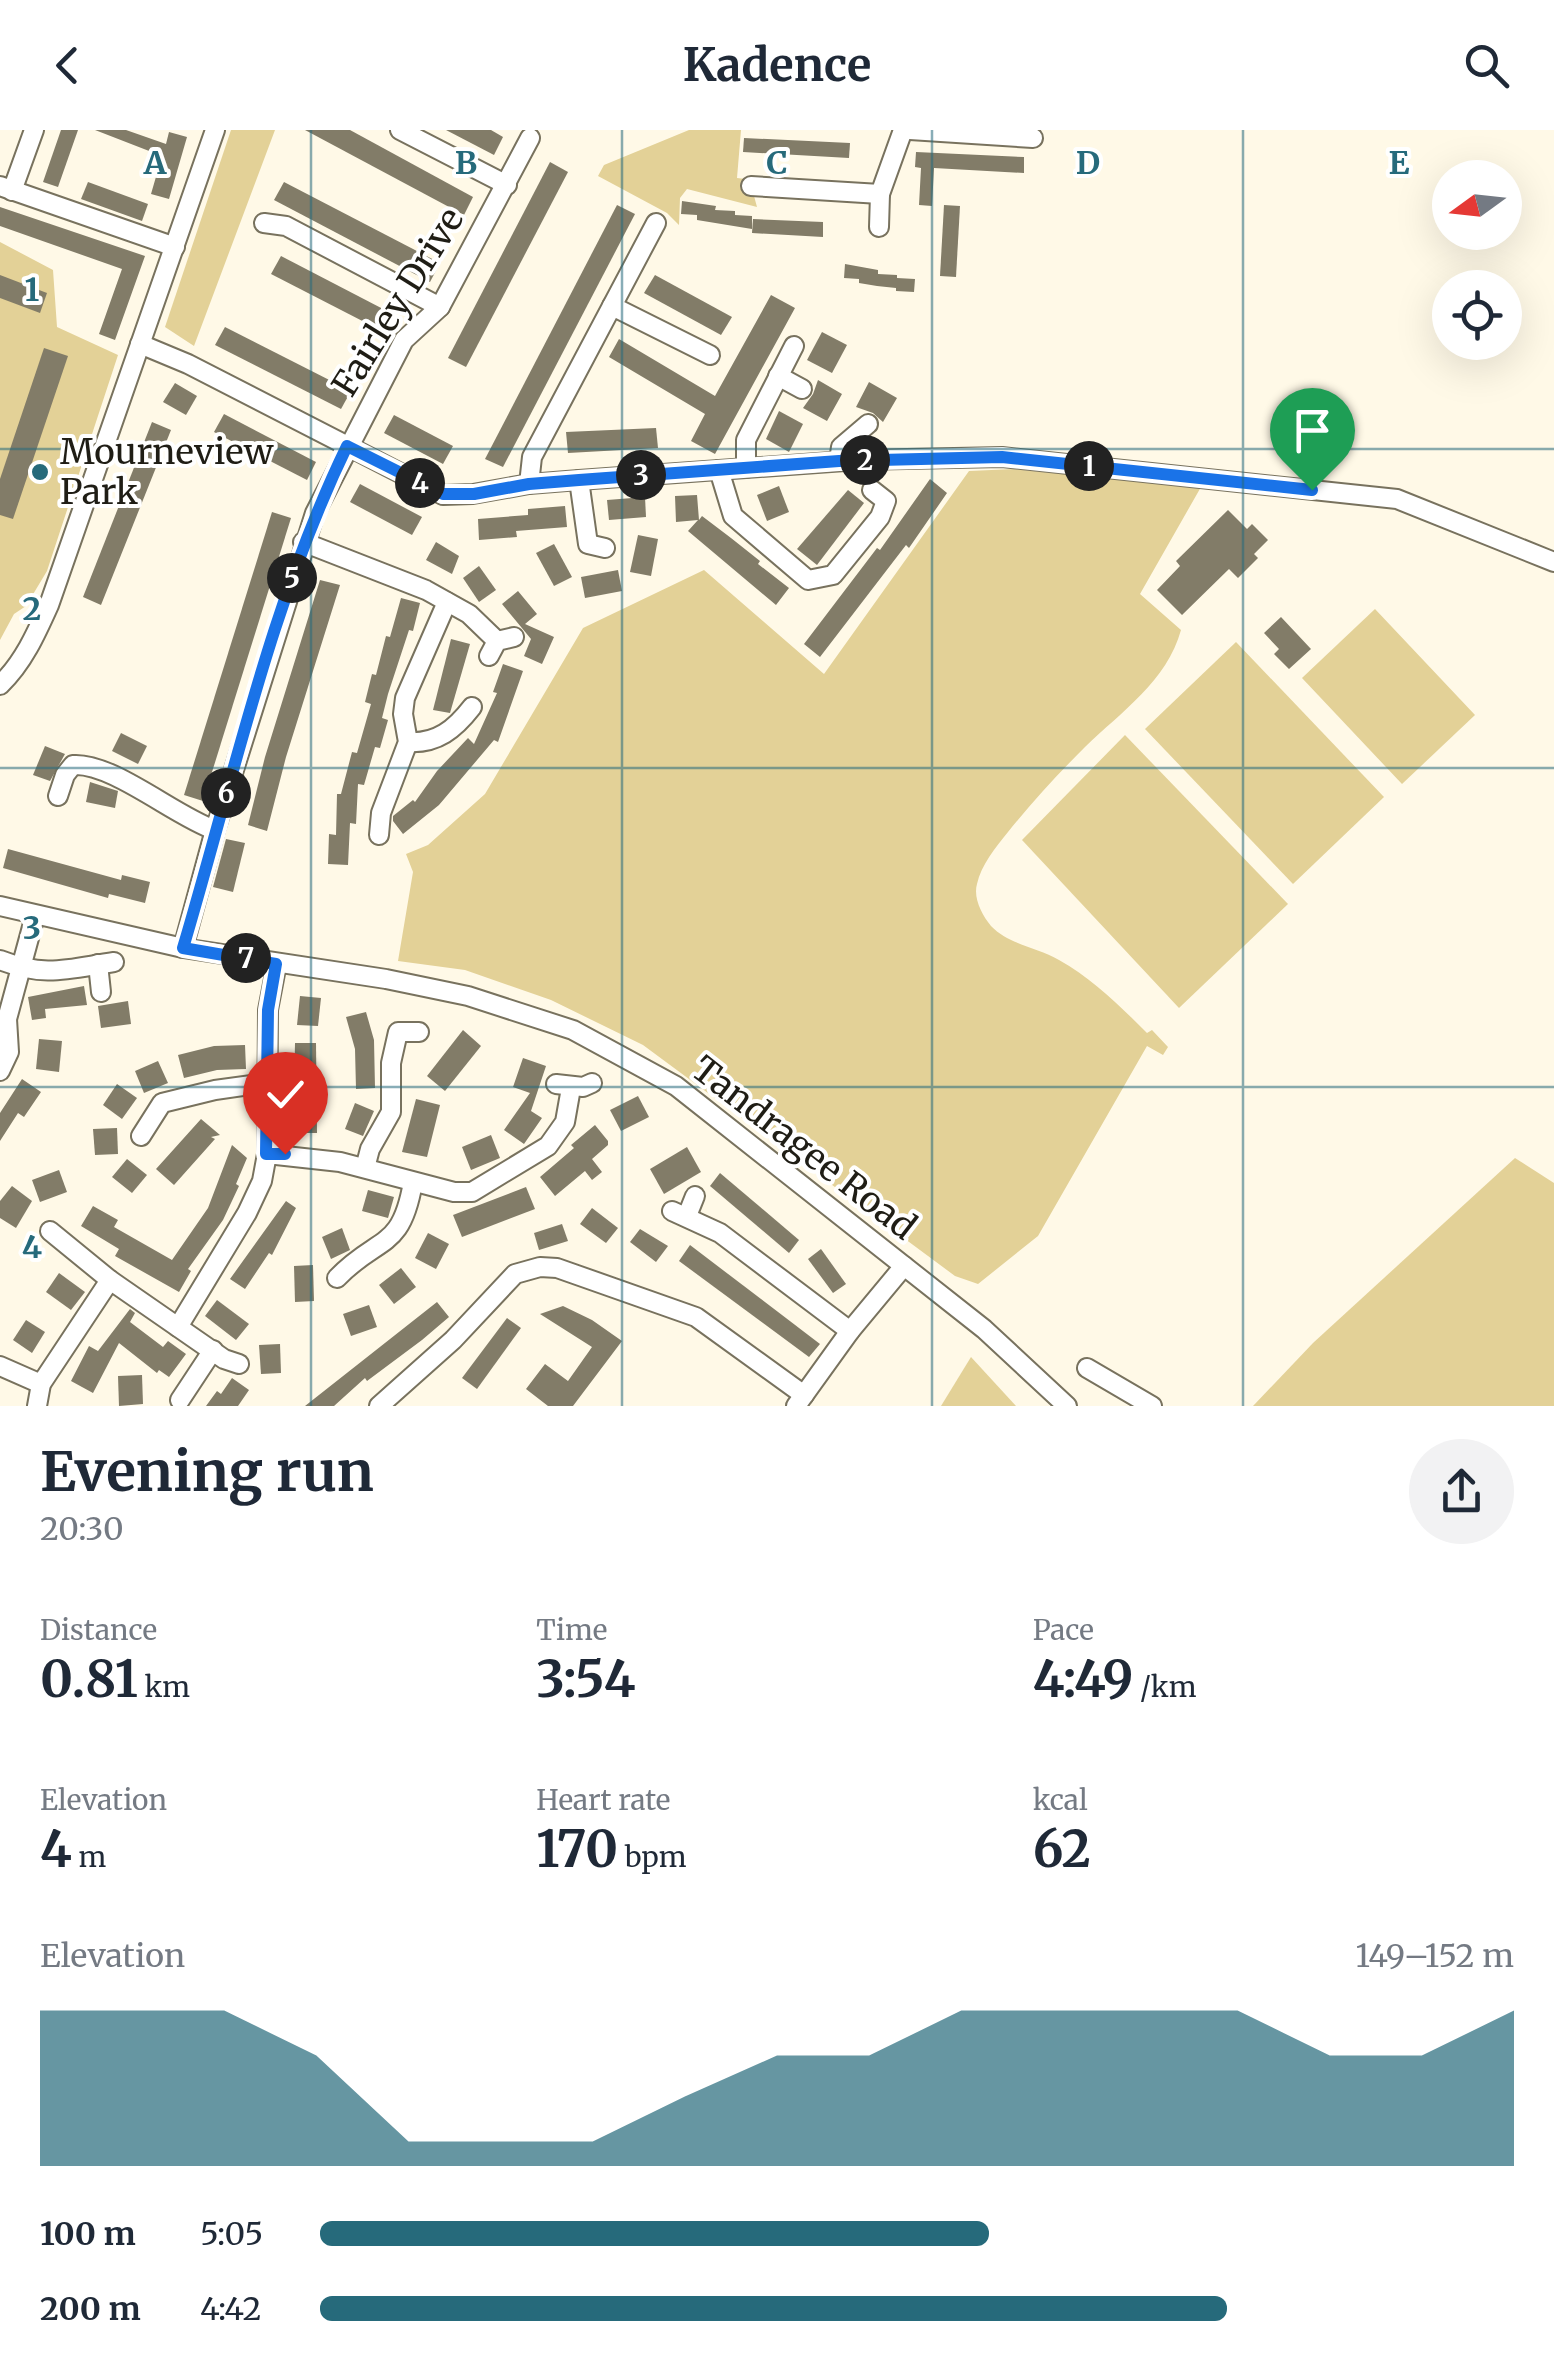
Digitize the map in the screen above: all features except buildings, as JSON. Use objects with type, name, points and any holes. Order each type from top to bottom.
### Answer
[{"type":"street","points":[[34,130],[6,189],[174,247]]},
{"type":"street","points":[[0,685],[28,647],[49,605],[215,130]]},
{"type":"street","points":[[400,130],[507,185]]},
{"type":"street","points":[[879,227],[880,194],[906,130],[1034,138]]},
{"type":"street","name":"Fairley Drive","points":[[183,948],[303,542],[347,446],[404,340],[440,307],[530,138]]},
{"type":"street","points":[[752,186],[880,194]]},
{"type":"street","points":[[529,484],[532,457],[656,222]]},
{"type":"street","points":[[264,223],[286,226],[440,307]]},
{"type":"street","points":[[612,306],[710,355]]},
{"type":"street","points":[[140,344],[188,364],[438,493],[474,494],[529,484],[839,461],[1002,457],[1398,500],[1554,562]]},
{"type":"street","points":[[746,468],[746,440],[794,346]]},
{"type":"street","points":[[778,376],[802,389]]},
{"type":"street","points":[[839,461],[841,447],[868,424]]},
{"type":"street","points":[[719,470],[733,516],[808,580],[833,574],[880,517],[886,501],[872,490]]},
{"type":"street","points":[[579,480],[588,544],[605,548]]},
{"type":"street","points":[[303,542],[426,590],[470,614],[500,645]]},
{"type":"street","points":[[380,835],[381,814],[408,742],[403,714],[405,698],[448,602]]},
{"type":"street","points":[[408,742],[424,743],[450,731],[472,707]]},
{"type":"street","points":[[58,796],[65,774],[74,765],[83,764],[165,801],[191,822],[215,830]]},
{"type":"street","name":"Tandragee Road","points":[[0,906],[183,948],[386,978],[468,996],[573,1030],[676,1086],[984,1329],[1067,1406]]},
{"type":"street","points":[[0,1072],[9,1052],[7,1019],[35,916]]},
{"type":"street","points":[[0,960],[22,969],[56,972],[106,963],[101,992]]},
{"type":"street","points":[[178,1327],[262,1181],[266,1154],[268,1010],[276,964]]},
{"type":"street","points":[[365,1168],[370,1149],[391,1112],[392,1063],[398,1032],[420,1032]]},
{"type":"street","points":[[141,1136],[162,1103],[265,1083]]},
{"type":"street","points":[[266,1154],[365,1168],[454,1192],[472,1192],[548,1146],[566,1122],[563,1086],[592,1083]]},
{"type":"street","points":[[338,1278],[353,1261],[398,1232],[409,1206],[413,1182]]},
{"type":"street","points":[[696,1196],[680,1213],[720,1233],[850,1331]]},
{"type":"street","points":[[50,1231],[110,1280],[224,1359],[239,1364]]},
{"type":"street","points":[[379,1406],[454,1340],[515,1274],[540,1267],[557,1268],[696,1317],[800,1400],[904,1266]]},
{"type":"street","points":[[38,1406],[41,1384],[110,1280]]},
{"type":"street","points":[[180,1400],[214,1350]]},
{"type":"street","points":[[0,1366],[41,1384]]},
{"type":"street","points":[[1088,1368],[1152,1406]]},
{"type":"shaded area","points":[[231,130],[275,130],[194,346],[165,327]]},
{"type":"shaded area","points":[[689,130],[741,130],[737,178],[746,179],[745,192],[754,196],[757,207],[687,189],[680,198],[679,225],[667,213],[598,176],[604,165]]},
{"type":"shaded area","name":"Mourneview Park","points":[[0,242],[53,270],[57,327],[118,355],[47,571],[26,606],[14,614],[0,640]]},
{"type":"shaded area","points":[[1014,469],[1201,487],[1140,594],[1181,630],[1165,665],[1017,821],[985,863],[976,889],[982,912],[998,932],[1071,967],[1168,1047],[1163,1055],[1147,1046],[1038,1236],[978,1284],[955,1276],[643,1045],[551,1000],[465,970],[398,961],[413,872],[406,854],[428,845],[485,794],[583,628],[704,570],[824,674],[969,471]]},
{"type":"shaded area","points":[[1375,609],[1475,715],[1402,784],[1302,678]]},
{"type":"shaded area","points":[[1236,642],[1384,797],[1293,884],[1145,729]]},
{"type":"shaded area","points":[[1125,735],[1288,904],[1179,1008],[1022,840]]},
{"type":"shaded area","points":[[1515,1158],[1554,1183],[1554,1406],[1253,1406],[1313,1343]]},
{"type":"shaded area","points":[[971,1357],[1016,1406],[941,1406]]},
{"type":"place","name":"Mourneview Park","points":[[40,472]]},
{"type":"route","points":[[285,1154],[266,1154],[268,1010],[276,964],[183,948],[303,542],[347,446],[443,494],[839,461],[1002,457],[1312,490]]}]
